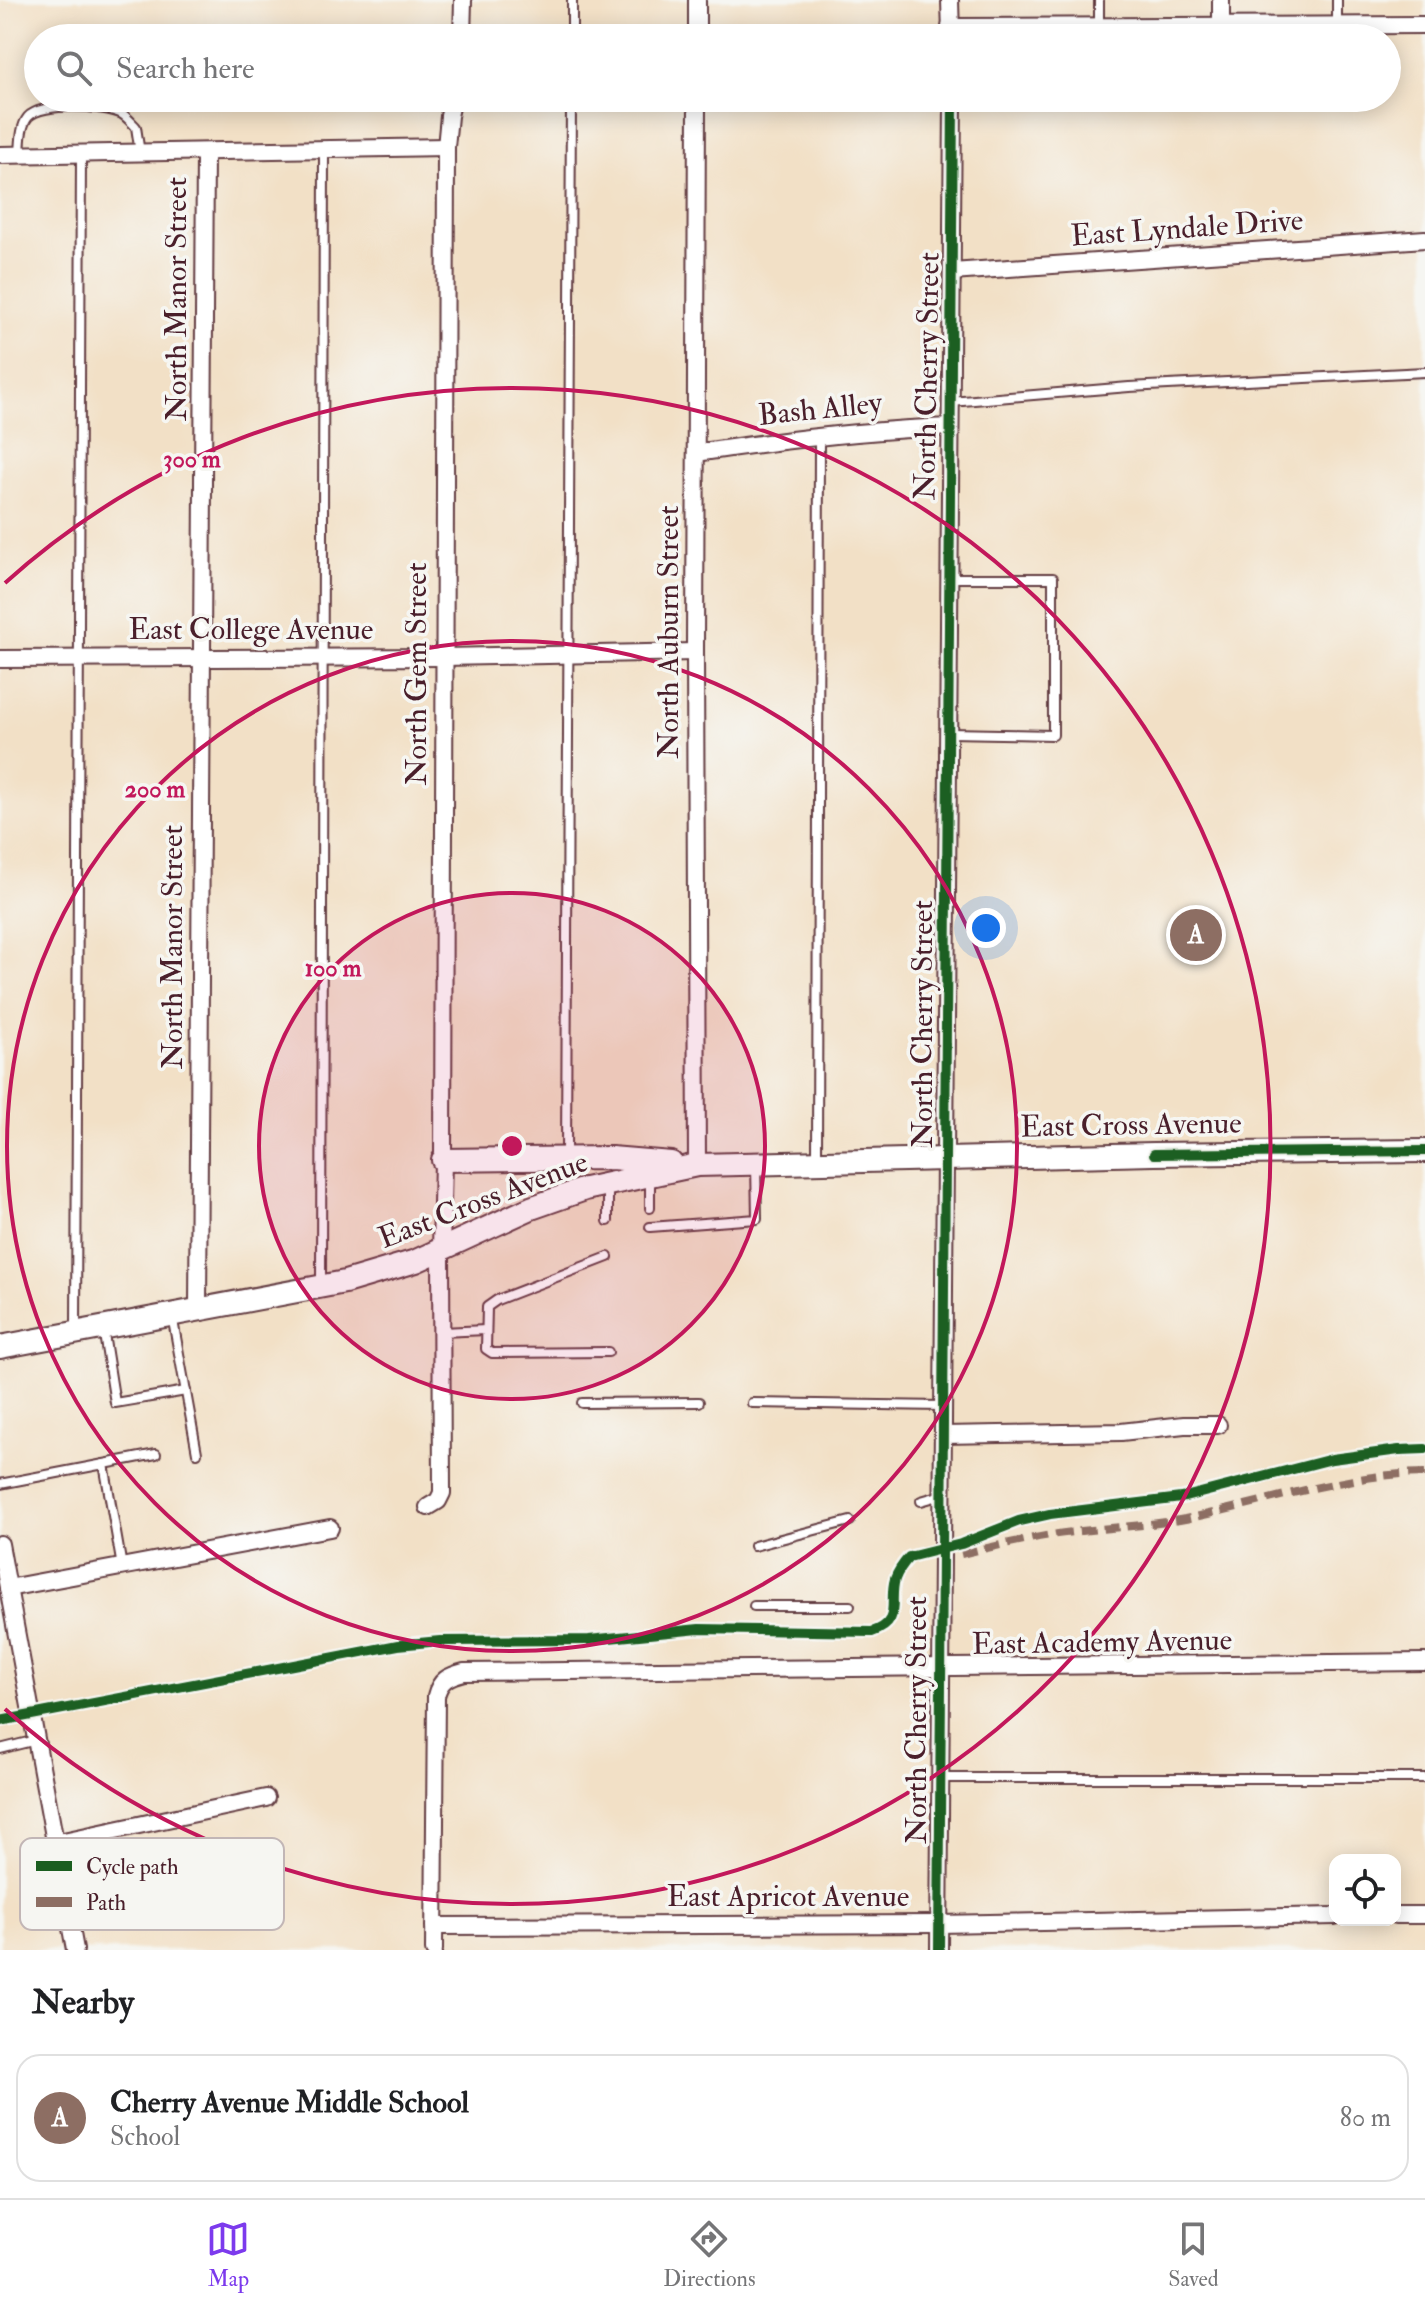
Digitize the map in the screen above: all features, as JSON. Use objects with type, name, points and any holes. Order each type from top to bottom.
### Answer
[{"type":"street","points":[[462,24],[463,0]]},
{"type":"street","points":[[697,0],[697,24]]},
{"type":"street","points":[[950,0],[950,24]]},
{"type":"street","points":[[1221,0],[1221,24]]},
{"type":"street","points":[[1401,25],[1425,25]]},
{"type":"street","name":"North Gem Street","points":[[428,1507],[438,1501],[442,1493],[446,147],[450,112]]},
{"type":"street","name":"North Auburn Street","points":[[697,112],[697,1165]]},
{"type":"street","name":"North Cherry Street","points":[[939,1950],[953,112]]},
{"type":"street","points":[[0,155],[446,147]]},
{"type":"street","name":"North Manor Street","points":[[198,1310],[205,152]]},
{"type":"street","name":"East Lyndale Drive","points":[[952,272],[1425,239]]},
{"type":"street","name":"Bash Alley","points":[[696,453],[819,436],[950,427]]},
{"type":"street","name":"East College Avenue","points":[[0,659],[444,657],[695,652]]},
{"type":"street","name":"East Cross Avenue","points":[[0,1347],[321,1287],[393,1268],[441,1250],[531,1208],[585,1189],[697,1165],[1425,1151]]},
{"type":"street","points":[[443,1160],[611,1158],[697,1165]]},
{"type":"street","points":[[943,1435],[1121,1432],[1184,1425],[1218,1425]]},
{"type":"street","points":[[8,1588],[330,1528]]},
{"type":"street","points":[[0,1544],[53,1838]]},
{"type":"street","name":"East Academy Avenue","points":[[434,1926],[436,1696],[438,1686],[445,1678],[464,1672],[1425,1662]]},
{"type":"street","points":[[78,1838],[266,1798]]},
{"type":"street","points":[[1401,1915],[1425,1915]]},
{"type":"street","name":"East Apricot Avenue","points":[[434,1926],[939,1924],[1329,1916]]},
{"type":"street","points":[[434,1926],[434,1950]]},
{"type":"street","points":[[71,1930],[75,1950]]},
{"type":"lane","points":[[572,0],[572,24]]},
{"type":"lane","points":[[1099,0],[1099,24]]},
{"type":"lane","points":[[1337,0],[1337,24]]},
{"type":"lane","points":[[20,154],[24,124],[34,112]]},
{"type":"lane","points":[[114,112],[121,114],[136,127],[140,153]]},
{"type":"lane","points":[[566,1158],[571,112]]},
{"type":"lane","points":[[321,1287],[324,150]]},
{"type":"lane","points":[[76,1332],[81,154]]},
{"type":"lane","points":[[951,402],[1160,385],[1425,372]]},
{"type":"lane","points":[[817,1162],[819,436]]},
{"type":"lane","points":[[948,733],[1053,735],[1053,578],[949,578]]},
{"type":"lane","points":[[650,1227],[757,1219],[756,1163]]},
{"type":"lane","points":[[650,1175],[650,1208]]},
{"type":"lane","points":[[608,1184],[608,1221]]},
{"type":"lane","points":[[608,1257],[497,1300],[487,1307],[486,1330],[486,1349],[492,1353],[608,1352]]},
{"type":"lane","points":[[172,1314],[197,1453]]},
{"type":"lane","points":[[102,1328],[115,1403],[186,1391]]},
{"type":"lane","points":[[441,1332],[486,1330]]},
{"type":"lane","points":[[582,1403],[699,1402]]},
{"type":"lane","points":[[752,1403],[943,1406]]},
{"type":"lane","points":[[0,1484],[156,1454]]},
{"type":"lane","points":[[104,1464],[122,1567]]},
{"type":"lane","points":[[921,1501],[942,1495]]},
{"type":"lane","points":[[754,1546],[850,1521]]},
{"type":"lane","points":[[754,1606],[850,1606]]},
{"type":"lane","points":[[0,1749],[36,1740]]},
{"type":"lane","points":[[940,1778],[1425,1778]]},
{"type":"marked path","points":[[961,1554],[1051,1535],[1185,1519],[1364,1478],[1425,1473]]},
{"type":"cycle path","points":[[939,1950],[953,112]]},
{"type":"cycle path","points":[[1154,1154],[1425,1151]]},
{"type":"cycle path","points":[[0,1721],[398,1645],[440,1641],[589,1640],[699,1629],[872,1632],[882,1628],[891,1617],[895,1579],[909,1557],[961,1544],[1019,1521],[1050,1514],[1181,1498],[1332,1459],[1425,1449]]},
{"type":"place","name":"Cherry Avenue Middle School","points":[[1196,935]]}]
